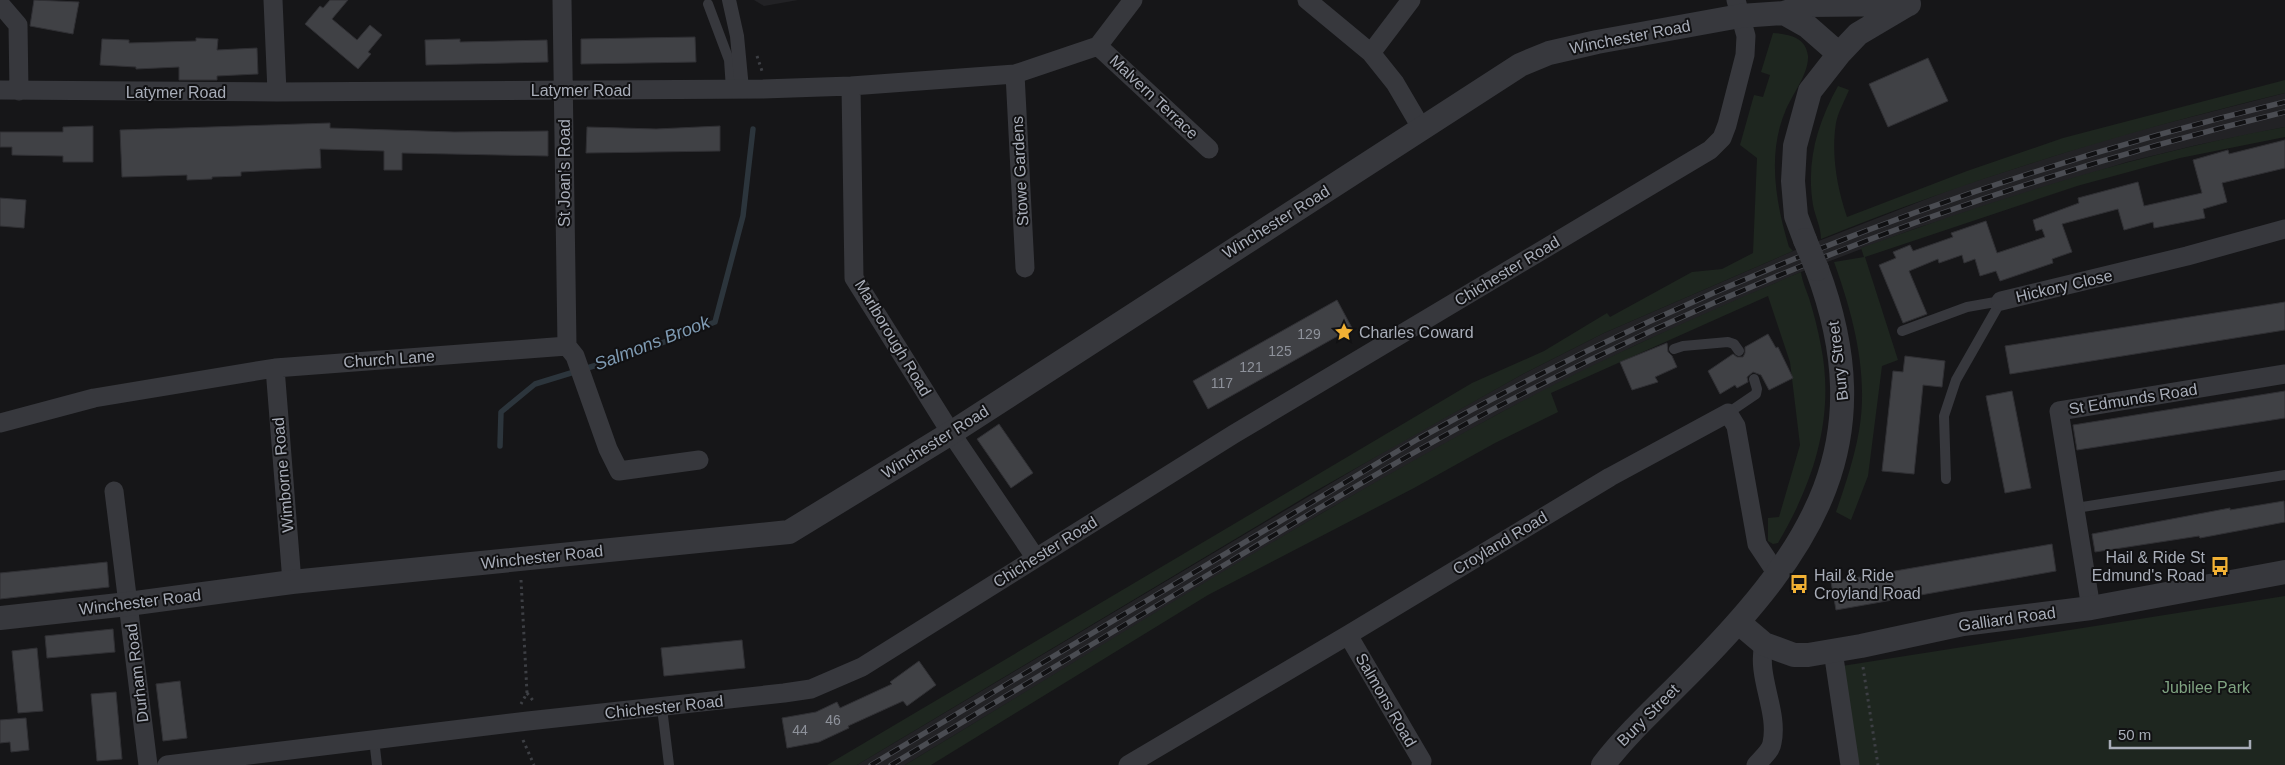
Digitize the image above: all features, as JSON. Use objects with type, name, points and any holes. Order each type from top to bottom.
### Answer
[{"type":"street","points":[[273,0],[276,92]]},
{"type":"street","name":"St Joan's Road","points":[[562,0],[571,351]]},
{"type":"street","points":[[730,0],[737,36],[736,89]]},
{"type":"street","points":[[1098,46],[1134,0]]},
{"type":"street","points":[[1308,0],[1370,52],[1395,83],[1422,129]]},
{"type":"street","points":[[1370,52],[1411,0]]},
{"type":"street","name":"Winchester Road","points":[[0,618],[128,604],[292,582],[789,532],[951,434],[1200,270],[1520,65],[1548,53],[1738,8],[1784,13],[1808,5],[1916,2]]},
{"type":"street","name":"Bury Street","points":[[1603,765],[1624,737],[1694,669],[1738,622],[1777,574],[1806,531],[1830,479],[1839,442],[1844,407],[1840,348],[1834,318],[1796,216],[1793,196],[1795,146],[1810,91],[1838,54],[1858,34],[1916,2]]},
{"type":"street","points":[[0,4],[18,24],[19,90]]},
{"type":"street","points":[[1844,4],[1854,18],[1858,34]]},
{"type":"street","name":"Chichester Road","points":[[167,765],[374,739],[532,712],[662,708],[784,693],[811,688],[837,679],[862,667],[1034,557],[1234,434],[1710,150],[1722,138],[1727,125],[1745,55],[1746,36],[1738,8]]},
{"type":"street","points":[[1784,13],[1807,26],[1838,54]]},
{"type":"street","name":"Latymer Road","points":[[0,90],[276,92],[736,89],[851,86],[1015,74],[1098,46]]},
{"type":"street","name":"Malvern Terrace","points":[[1098,46],[1209,149]]},
{"type":"street","name":"Stowe Gardens","points":[[1015,74],[1025,268]]},
{"type":"street","name":"Marlborough Road","points":[[851,86],[854,278],[951,434],[1034,557]]},
{"type":"street","name":"Hickory Close","points":[[2001,301],[2187,256],[2285,229]]},
{"type":"street","points":[[571,351],[608,449],[619,471],[699,460]]},
{"type":"street","name":"Church Lane","points":[[0,423],[94,398],[275,368],[571,351]]},
{"type":"street","name":"Wimborne Road","points":[[275,368],[292,582]]},
{"type":"street","name":"St Edmunds Road","points":[[2091,608],[2059,411],[2285,374]]},
{"type":"street","points":[[1728,413],[1736,426],[1757,544],[1777,574]]},
{"type":"street","name":"Croyland Road","points":[[1128,765],[1610,477],[1728,413]]},
{"type":"street","name":"Durham Road","points":[[114,491],[148,765]]},
{"type":"street","name":"Galliard Road","points":[[1738,622],[1764,644],[1794,655],[1861,646],[1963,624],[2091,608],[2285,572]]},
{"type":"street","name":"Salmons Road","points":[[1348,635],[1422,761],[1421,765]]},
{"type":"street","points":[[1756,765],[1772,745],[1773,728],[1761,659],[1764,644]]},
{"type":"street","points":[[1833,651],[1850,765]]},
{"type":"lane","points":[[708,4],[729,60],[736,89]]},
{"type":"lane","points":[[1902,331],[1968,307],[2001,301]]},
{"type":"lane","name":"Hickory Close","points":[[1946,480],[1944,416],[1956,380],[2001,301]]},
{"type":"lane","points":[[1674,349],[1683,346],[1728,342],[1734,344],[1739,350]]},
{"type":"lane","points":[[1728,413],[1756,394],[1757,389],[1754,379]]},
{"type":"lane","points":[[2076,508],[2285,475]]},
{"type":"lane","points":[[662,708],[669,765]]},
{"type":"lane","points":[[374,739],[377,765]]},
{"type":"path","points":[[519,559],[524,613],[527,693],[532,712],[523,741],[534,765]]},
{"type":"path","points":[[1861,646],[1878,765]]},
{"type":"shaded area","points":[[754,0],[798,0],[764,6]]},
{"type":"shaded area","points":[[2285,93],[2285,127],[2127,162],[1914,229],[1801,272],[1636,345],[1500,413],[1322,513],[905,765],[857,765],[1392,447],[1523,374],[1604,333],[1793,251],[1960,186],[2120,135]]},
{"type":"green space","points":[[1773,33],[1785,34],[1796,38],[1804,45],[1808,56],[1806,70],[1779,128],[1776,145],[1775,180],[1777,197],[1789,247],[1793,251],[1604,333],[1523,374],[1312,493],[857,765],[827,765],[1472,383],[1544,351],[1607,313],[1610,317],[1692,272],[1722,269],[1753,253],[1757,158],[1740,145],[1754,95],[1763,97],[1770,75],[1761,72]]},
{"type":"green space","points":[[2285,80],[2285,93],[2167,123],[2050,157],[1935,196],[1821,239],[1811,189],[1812,158],[1824,115],[1838,86],[1849,90],[1837,119],[1834,147],[1840,194],[1847,217],[1967,171],[2063,138]]},
{"type":"green space","points":[[2285,127],[2285,137],[2180,158],[2077,186],[1865,257],[1898,360],[1882,366],[1868,476],[1851,520],[1836,512],[1857,441],[1862,410],[1862,388],[1853,324],[1834,262],[1864,257],[1861,248],[2070,178],[2177,150]]},
{"type":"green space","points":[[1801,272],[1814,316],[1825,372],[1823,423],[1811,473],[1791,520],[1778,543],[1773,544],[1768,541],[1768,518],[1779,517],[1800,445],[1790,362],[1768,296],[1551,393],[1558,412],[1495,443],[1414,488],[1208,595],[931,765],[905,765],[1126,630],[1423,455],[1498,414],[1648,339]]},
{"type":"green space","name":"Jubilee Park","points":[[2285,596],[2285,765],[1856,765],[1842,666]]},
{"type":"building","points":[[34,0],[79,2],[73,34],[30,26]]},
{"type":"building","points":[[330,0],[348,0],[332,19],[357,40],[370,25],[382,35],[368,52],[371,54],[358,69],[305,24],[320,6],[323,8]]},
{"type":"building","points":[[695,37],[696,62],[581,64],[581,39]]},
{"type":"building","points":[[196,38],[218,39],[217,50],[257,48],[258,74],[217,76],[217,80],[179,80],[179,67],[136,69],[136,67],[100,65],[102,39],[129,40],[129,43],[196,41]]},
{"type":"building","points":[[460,39],[460,42],[547,40],[548,62],[426,65],[425,40]]},
{"type":"building","points":[[1928,58],[1948,101],[1888,127],[1869,84]]},
{"type":"building","points":[[330,123],[330,128],[454,132],[548,131],[548,156],[402,153],[402,170],[384,170],[384,151],[320,149],[321,168],[241,172],[241,176],[212,177],[212,179],[187,180],[187,175],[122,177],[120,130]]},
{"type":"building","points":[[93,126],[93,162],[63,162],[63,156],[12,155],[12,147],[0,147],[0,132],[63,132],[63,127]]},
{"type":"building","points":[[720,126],[720,151],[586,153],[587,127],[656,129]]},
{"type":"building","points":[[2285,140],[2285,168],[2222,183],[2227,202],[2203,209],[2205,218],[2154,228],[2153,222],[2124,230],[2118,209],[2062,224],[2072,252],[2052,259],[2053,263],[2000,281],[1996,271],[1980,276],[1975,259],[1964,263],[1962,255],[1939,263],[1938,259],[1909,271],[1927,314],[1903,323],[1879,265],[1896,258],[1893,252],[1910,245],[1913,251],[1953,237],[1951,233],[1986,221],[1997,253],[2045,237],[2042,229],[2036,231],[2033,220],[2079,203],[2078,198],[2138,182],[2144,206],[2202,193],[2193,160],[2228,150],[2229,154]]},
{"type":"building","points":[[0,198],[26,200],[24,228],[0,226]]},
{"type":"building","points":[[1337,300],[1352,328],[1208,409],[1193,381]]},
{"type":"building","points":[[2285,302],[2285,330],[2010,374],[2005,346]]},
{"type":"building","points":[[1768,334],[1776,348],[1778,347],[1793,378],[1769,390],[1761,375],[1753,372],[1747,377],[1748,382],[1737,388],[1735,385],[1720,394],[1708,371],[1733,354],[1737,357],[1743,357],[1745,347]]},
{"type":"building","points":[[1667,343],[1668,352],[1677,367],[1655,377],[1658,382],[1632,390],[1620,362]]},
{"type":"building","points":[[1905,356],[1945,361],[1942,387],[1923,385],[1914,474],[1882,471],[1893,371],[1903,372]]},
{"type":"building","points":[[2012,391],[2031,488],[2005,493],[1986,396]]},
{"type":"building","points":[[2285,391],[2285,418],[2077,450],[2073,425]]},
{"type":"building","points":[[999,424],[1033,473],[1011,488],[977,439]]},
{"type":"building","points":[[2284,501],[2285,522],[2200,538],[2199,536],[2095,552],[2092,534],[2230,508],[2230,510]]},
{"type":"building","points":[[2052,544],[2056,571],[1836,610],[1831,582]]},
{"type":"building","points":[[107,562],[109,587],[0,599],[0,573]]},
{"type":"building","points":[[113,629],[115,652],[47,658],[45,636]]},
{"type":"building","points":[[742,640],[745,668],[664,676],[661,648]]},
{"type":"building","points":[[37,648],[43,711],[18,713],[12,651]]},
{"type":"building","points":[[919,661],[936,685],[907,706],[903,701],[848,726],[849,728],[819,742],[787,748],[782,718],[816,712],[837,702],[840,708],[892,684],[890,682]]},
{"type":"building","points":[[180,681],[187,738],[163,741],[156,684]]},
{"type":"building","points":[[116,692],[122,759],[97,761],[91,694]]},
{"type":"building","points":[[26,718],[29,750],[11,752],[10,742],[0,743],[0,720]]},
{"type":"waterway","name":"Salmons Brook","points":[[500,446],[501,412],[535,384],[636,353],[715,322],[743,216],[753,129]]},
{"type":"railway","points":[[871,765],[1418,439],[1521,384],[1626,332],[1732,285],[1840,241],[1949,201],[2060,164],[2172,131],[2285,102]]},
{"type":"railway","points":[[891,765],[1378,473],[1452,431],[1619,346],[1711,304],[1804,265],[1898,229],[2090,165],[2187,137],[2285,112]]},
{"type":"place","name":"Charles Coward","points":[[1344,332]]},
{"type":"place","name":"Hail & Ride St Edmund's Road","points":[[2220,566]]},
{"type":"place","name":"Hail & Ride Croyland Road","points":[[1799,584]]}]
